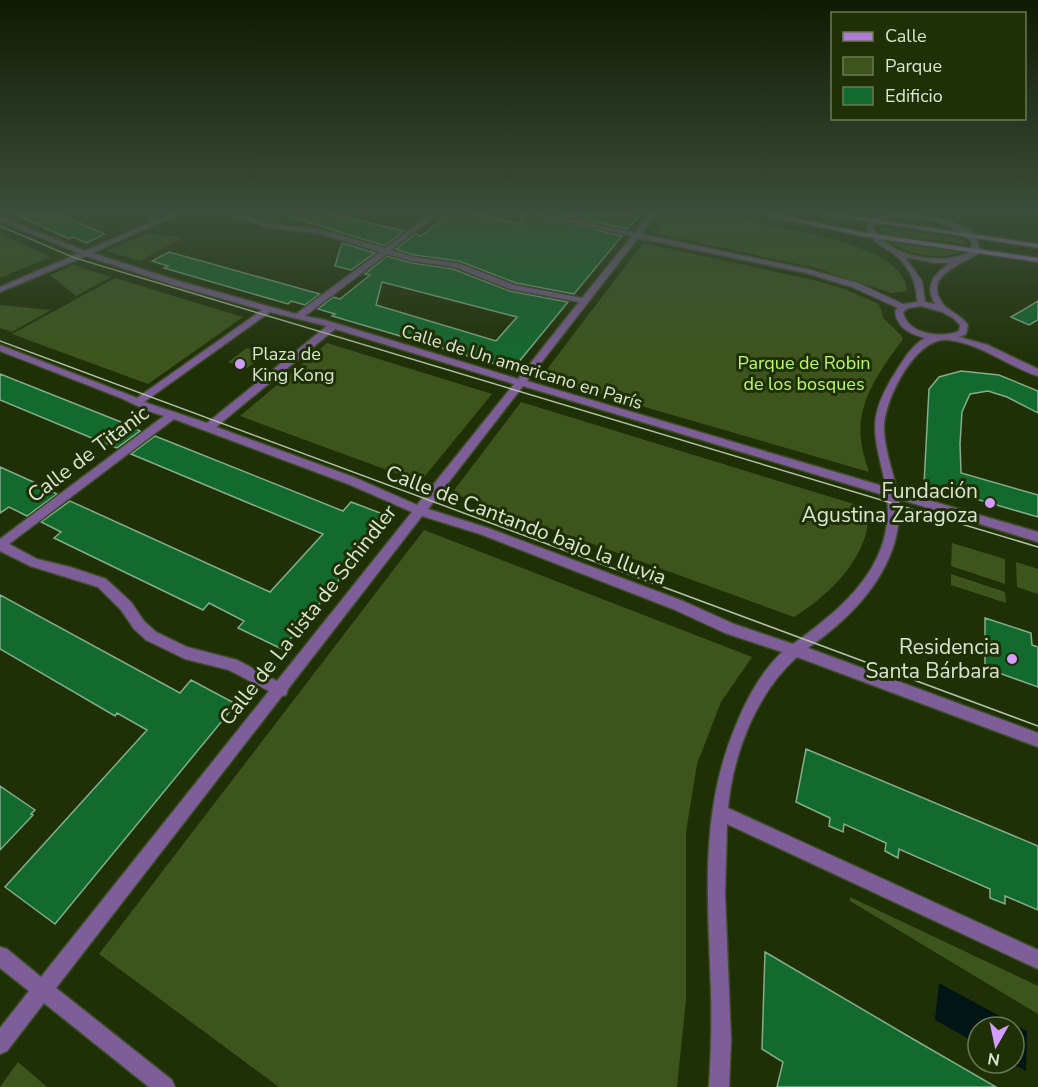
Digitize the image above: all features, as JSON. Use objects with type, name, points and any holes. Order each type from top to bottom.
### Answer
[{"type":"street","points":[[0,290],[59,265]]},
{"type":"street","name":"Calle de Un americano en París","points":[[124,265],[1038,537]]},
{"type":"street","points":[[298,317],[368,265]]},
{"type":"street","points":[[453,265],[513,287],[585,301]]},
{"type":"street","name":"Calle de La lista de Schindler","points":[[0,1044],[281,690],[613,265]]},
{"type":"street","points":[[775,265],[819,274],[866,289],[903,307],[921,304],[941,308],[958,318],[964,325],[963,332],[950,337]]},
{"type":"street","points":[[907,265],[918,277],[922,291],[921,304]]},
{"type":"street","points":[[941,308],[933,290],[935,279],[939,273],[951,265]]},
{"type":"street","points":[[903,307],[898,314],[902,323],[916,332],[935,337],[950,337],[985,347],[1038,373]]},
{"type":"street","points":[[138,402],[269,309]]},
{"type":"street","points":[[209,427],[333,326]]},
{"type":"street","points":[[719,1087],[723,1006],[716,885],[719,812],[729,762],[750,708],[774,672],[794,650],[819,633],[849,607],[874,577],[890,532],[893,503],[880,448],[880,414],[887,397],[916,347],[935,337]]},
{"type":"street","name":"Calle de Cantando bajo la lluvia","points":[[0,348],[361,485],[420,511],[483,531],[678,605],[730,629],[794,650],[1038,740]]},
{"type":"street","name":"Calle de Titanic","points":[[0,545],[172,414]]},
{"type":"street","points":[[0,545],[34,563],[102,583],[126,606],[139,625],[159,641],[185,653],[232,664],[281,690]]},
{"type":"street","points":[[719,812],[1038,960]]},
{"type":"street","points":[[0,956],[165,1087]]},
{"type":"green space","points":[[0,265],[32,265],[0,278]]},
{"type":"green space","points":[[73,265],[111,277],[76,296],[50,275]]},
{"type":"green space","name":"Parque de Robin de los bosques","points":[[626,265],[743,265],[813,280],[845,289],[879,304],[884,319],[903,339],[872,386],[862,412],[861,440],[869,472],[541,377]]},
{"type":"green space","points":[[801,265],[891,265],[902,276],[907,291],[891,293]]},
{"type":"green space","points":[[115,278],[243,317],[148,384],[12,334]]},
{"type":"green space","points":[[0,305],[51,310],[12,332],[0,328]]},
{"type":"green space","points":[[327,343],[492,394],[420,482],[240,416]]},
{"type":"green space","points":[[247,348],[266,354],[247,368],[228,362]]},
{"type":"green space","points":[[521,402],[870,509],[867,530],[860,550],[836,583],[794,617],[452,493]]},
{"type":"green space","points":[[424,530],[752,657],[721,702],[697,764],[686,832],[686,999],[677,1087],[279,1087],[99,954]]},
{"type":"green space","points":[[952,543],[1005,559],[1005,584],[951,566]]},
{"type":"green space","points":[[1016,562],[1038,569],[1038,594],[1017,587]]},
{"type":"green space","points":[[951,574],[1005,592],[1006,603],[951,585]]},
{"type":"green space","points":[[850,897],[1038,986],[1038,1014],[850,901]]},
{"type":"green space","points":[[18,1062],[47,1087],[0,1087]]},
{"type":"shaded area","points":[[939,983],[998,1015],[966,1015],[966,1037],[935,1020]]},
{"type":"building","points":[[164,265],[215,265],[320,294],[305,305],[291,301],[288,304],[164,268],[168,266]]},
{"type":"building","points":[[335,265],[358,265],[351,270]]},
{"type":"building","points":[[376,265],[424,265],[453,269],[510,291],[568,302],[513,369],[332,316],[335,314],[318,309],[333,297],[340,299],[370,275],[365,274]],"holes":[[[382,282],[517,317],[496,341],[376,305]]]},
{"type":"building","points":[[469,265],[598,265],[574,294],[516,283]]},
{"type":"building","points":[[1038,301],[1038,320],[1029,325],[1011,317]]},
{"type":"building","points":[[961,371],[999,375],[1038,391],[1038,413],[1007,397],[988,391],[970,394],[962,412],[960,444],[961,473],[1038,495],[1038,517],[924,484],[929,389],[939,377]]},
{"type":"building","points":[[0,374],[140,431],[117,448],[99,441],[0,400]]},
{"type":"building","points":[[155,436],[343,511],[351,502],[391,517],[282,649],[238,628],[244,621],[209,603],[203,610],[54,538],[61,532],[41,522],[70,501],[270,592],[323,534],[131,454]]},
{"type":"building","points":[[0,467],[57,494],[27,516],[9,507],[0,513]]},
{"type":"building","points":[[0,595],[180,693],[191,680],[236,704],[55,924],[5,887],[147,730],[117,713],[115,716],[0,649]]},
{"type":"building","name":"Residencia Santa Bárbara","points":[[985,618],[1031,633],[1032,645],[1038,647],[1038,687],[985,668]]},
{"type":"building","points":[[806,749],[1038,846],[1038,910],[1005,896],[1005,904],[990,898],[990,889],[899,849],[898,858],[885,851],[886,843],[844,824],[843,832],[829,826],[830,818],[796,802]]},
{"type":"building","points":[[0,786],[35,810],[0,850]]},
{"type":"building","points":[[765,952],[966,1069],[966,1075],[975,1075],[996,1087],[777,1087],[783,1062],[762,1049]]},
{"type":"tram line","points":[[97,265],[1038,547]]},
{"type":"tram line","points":[[0,341],[1038,726]]},
{"type":"place","name":"Plaza de King Kong","points":[[240,364]]},
{"type":"place","name":"Fundación Agustina Zaragoza","points":[[990,503]]},
{"type":"place","name":"Residencia Santa Bárbara","points":[[1012,659]]}]
